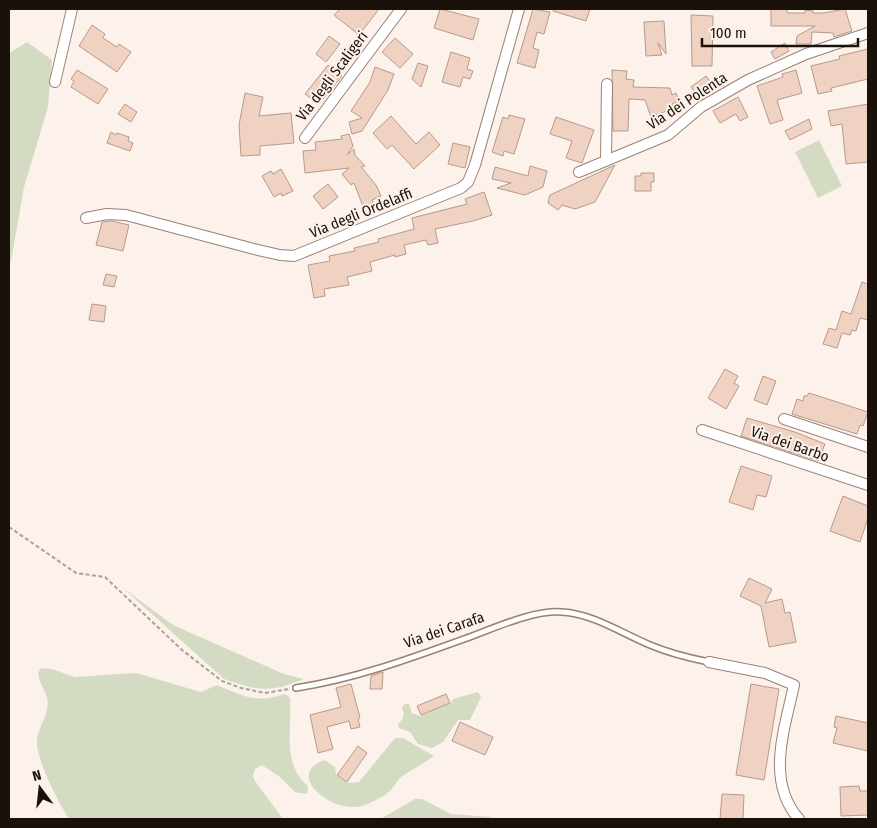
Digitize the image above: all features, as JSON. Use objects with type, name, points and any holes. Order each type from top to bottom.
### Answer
[{"type":"street","points":[[55,82],[72,9]]},
{"type":"street","name":"Via degli Scaligeri","points":[[305,138],[401,9]]},
{"type":"street","name":"Via degli Ordelaffi","points":[[86,218],[107,214],[126,214],[254,250],[294,256],[461,188],[468,182],[475,165],[519,9]]},
{"type":"street","name":"Via dei Polenta","points":[[579,172],[668,134],[701,107],[748,80],[806,54],[868,33]]},
{"type":"street","points":[[606,160],[607,84]]},
{"type":"street","points":[[784,419],[868,447]]},
{"type":"street","name":"Via dei Barbo","points":[[702,430],[868,485]]},
{"type":"street","name":"Via dei Carafa","points":[[709,662],[765,673],[794,685],[780,748],[779,765],[782,782],[790,806],[799,819]]},
{"type":"lane","name":"Via dei Carafa","points":[[296,688],[322,684],[365,672],[521,619],[553,612],[587,617],[612,626],[658,648],[709,662]]},
{"type":"path","points":[[9,528],[76,573],[105,577],[182,650],[222,681],[241,688],[264,693],[296,688]]},
{"type":"green space","points":[[27,42],[52,60],[48,107],[24,187],[9,264],[9,56],[11,52]]},
{"type":"green space","points":[[819,140],[842,186],[818,198],[795,152]]},
{"type":"green space","points":[[123,588],[173,625],[284,674],[304,679],[282,687],[264,689],[224,679]]},
{"type":"green space","points":[[41,668],[52,669],[75,677],[136,673],[201,692],[217,685],[242,695],[257,698],[275,697],[285,694],[290,698],[291,754],[297,773],[308,786],[307,794],[295,792],[280,777],[262,765],[255,769],[253,776],[283,819],[69,819],[44,769],[37,748],[38,735],[48,704],[38,673]]},
{"type":"green space","points":[[478,692],[481,697],[470,720],[458,720],[443,742],[432,748],[418,744],[410,732],[399,728],[398,724],[403,717],[402,707],[405,704],[409,704],[412,713],[420,716],[451,703],[453,699]]},
{"type":"green space","points":[[395,738],[403,738],[434,756],[401,777],[391,790],[381,798],[365,805],[353,807],[340,805],[327,800],[311,784],[309,775],[313,766],[325,760],[335,767],[336,775],[348,783],[359,782]]},
{"type":"green space","points":[[415,799],[422,799],[451,814],[491,817],[491,819],[382,818]]},
{"type":"building","points":[[340,9],[379,9],[359,35],[334,15]]},
{"type":"building","points":[[440,9],[479,19],[473,40],[434,28]]},
{"type":"building","points":[[533,9],[550,12],[544,34],[537,32],[533,48],[539,50],[535,68],[517,63]]},
{"type":"building","points":[[554,9],[590,9],[586,21],[553,11]]},
{"type":"building","points":[[771,9],[787,9],[787,13],[805,13],[805,10],[813,11],[813,13],[824,13],[845,9],[852,31],[834,37],[833,33],[812,32],[811,44],[796,44],[797,36],[815,26],[771,26]]},
{"type":"building","points":[[691,15],[713,16],[712,66],[692,66]]},
{"type":"building","points":[[664,21],[666,54],[658,43],[662,55],[646,56],[644,22]]},
{"type":"building","points":[[92,25],[105,34],[103,38],[117,47],[119,44],[131,52],[117,72],[79,46]]},
{"type":"building","points":[[329,36],[340,44],[326,62],[316,54]]},
{"type":"building","points":[[395,38],[413,54],[400,68],[382,52]]},
{"type":"building","points":[[785,43],[789,51],[775,59],[771,52]]},
{"type":"building","points":[[868,49],[868,79],[831,88],[832,91],[818,94],[811,66],[840,59],[839,56]]},
{"type":"building","points":[[451,52],[470,58],[467,69],[473,71],[470,79],[463,77],[460,87],[442,82]]},
{"type":"building","points":[[418,63],[428,66],[421,87],[412,79]]},
{"type":"building","points":[[328,65],[342,76],[319,104],[305,94]]},
{"type":"building","points":[[375,67],[394,74],[388,90],[362,131],[352,134],[349,122],[362,118],[351,111],[370,82]]},
{"type":"building","points":[[77,70],[108,89],[98,104],[71,87],[74,81],[71,79]]},
{"type":"building","points":[[612,70],[627,71],[626,79],[634,80],[633,87],[670,88],[672,95],[676,93],[679,101],[672,104],[674,108],[651,117],[645,100],[629,99],[628,131],[613,131]]},
{"type":"building","points":[[796,70],[802,93],[777,100],[783,120],[770,124],[757,86],[783,77],[782,74]]},
{"type":"building","points":[[706,76],[714,86],[699,98],[691,87]]},
{"type":"building","points":[[245,93],[263,97],[259,116],[291,113],[294,143],[260,146],[260,155],[241,156],[239,125]]},
{"type":"building","points":[[738,97],[748,117],[740,121],[736,114],[720,123],[713,111]]},
{"type":"building","points":[[125,104],[137,112],[131,122],[118,114]]},
{"type":"building","points":[[868,104],[868,162],[846,164],[842,124],[831,126],[828,111]]},
{"type":"building","points":[[509,115],[525,119],[514,154],[504,151],[503,156],[492,152],[503,117],[508,119]]},
{"type":"building","points":[[391,116],[416,144],[429,132],[440,145],[414,169],[392,145],[387,149],[373,133]]},
{"type":"building","points":[[556,117],[594,130],[582,163],[566,158],[572,141],[550,134]]},
{"type":"building","points":[[809,119],[812,129],[790,140],[785,131]]},
{"type":"building","points":[[111,132],[116,135],[117,133],[129,137],[128,141],[133,143],[130,151],[107,143]]},
{"type":"building","points":[[349,134],[353,146],[347,155],[354,149],[355,155],[365,166],[361,167],[376,185],[381,196],[372,200],[374,205],[364,209],[354,183],[351,185],[342,174],[349,168],[305,173],[303,151],[316,150],[315,142],[342,139],[341,136]]},
{"type":"building","points":[[453,143],[470,147],[465,168],[448,164]]},
{"type":"building","points":[[615,165],[595,202],[575,209],[562,205],[558,210],[548,203],[550,195]]},
{"type":"building","points":[[530,166],[547,171],[543,187],[525,195],[497,188],[511,183],[492,179],[495,167],[528,176]]},
{"type":"building","points":[[281,169],[293,191],[282,196],[281,193],[274,197],[262,176],[271,171],[273,174]]},
{"type":"building","points":[[641,173],[654,173],[651,191],[635,191],[635,176],[641,176]]},
{"type":"building","points":[[328,184],[338,197],[323,209],[313,196]]},
{"type":"building","points":[[484,192],[492,215],[435,229],[438,243],[428,245],[426,240],[404,245],[406,254],[370,262],[372,271],[347,277],[349,285],[324,289],[325,296],[314,298],[308,265],[330,261],[329,256],[355,251],[354,248],[379,242],[378,239],[414,229],[412,218],[467,204],[465,199]]},
{"type":"building","points":[[112,221],[129,225],[123,251],[96,245],[102,222]]},
{"type":"building","points":[[106,274],[117,276],[114,287],[103,285]]},
{"type":"building","points":[[862,282],[868,284],[868,320],[860,318],[856,331],[852,330],[850,335],[842,333],[837,348],[823,344],[829,328],[836,330],[842,311],[851,314]]},
{"type":"building","points":[[92,304],[106,306],[104,322],[89,320]]},
{"type":"building","points":[[725,369],[738,376],[734,383],[739,386],[726,409],[708,398]]},
{"type":"building","points":[[763,376],[776,381],[767,405],[754,400]]},
{"type":"building","points":[[809,393],[868,412],[863,426],[860,425],[857,434],[792,414],[797,399],[803,401],[804,396],[807,396]]},
{"type":"building","points":[[747,418],[795,432],[825,444],[818,461],[741,436]]},
{"type":"building","points":[[741,466],[772,476],[766,497],[757,495],[753,510],[729,502]]},
{"type":"building","points":[[843,496],[868,506],[868,518],[860,542],[830,531]]},
{"type":"building","points":[[749,578],[772,589],[765,603],[782,599],[785,613],[790,612],[796,642],[769,647],[761,606],[740,596]]},
{"type":"building","points":[[383,672],[382,689],[370,689],[371,676]]},
{"type":"building","points":[[351,684],[360,718],[358,719],[360,727],[351,729],[349,721],[327,727],[333,749],[318,753],[310,715],[341,707],[336,688]]},
{"type":"building","points":[[751,684],[779,689],[764,780],[736,775]]},
{"type":"building","points":[[446,694],[450,703],[421,715],[417,706]]},
{"type":"building","points":[[836,716],[868,723],[868,751],[833,743],[837,728],[834,727]]},
{"type":"building","points":[[460,722],[493,737],[485,755],[452,741]]},
{"type":"building","points":[[358,746],[367,753],[347,782],[337,775]]},
{"type":"building","points":[[859,786],[860,791],[868,791],[868,815],[841,816],[840,787]]},
{"type":"building","points":[[722,794],[744,795],[743,819],[720,819]]}]
